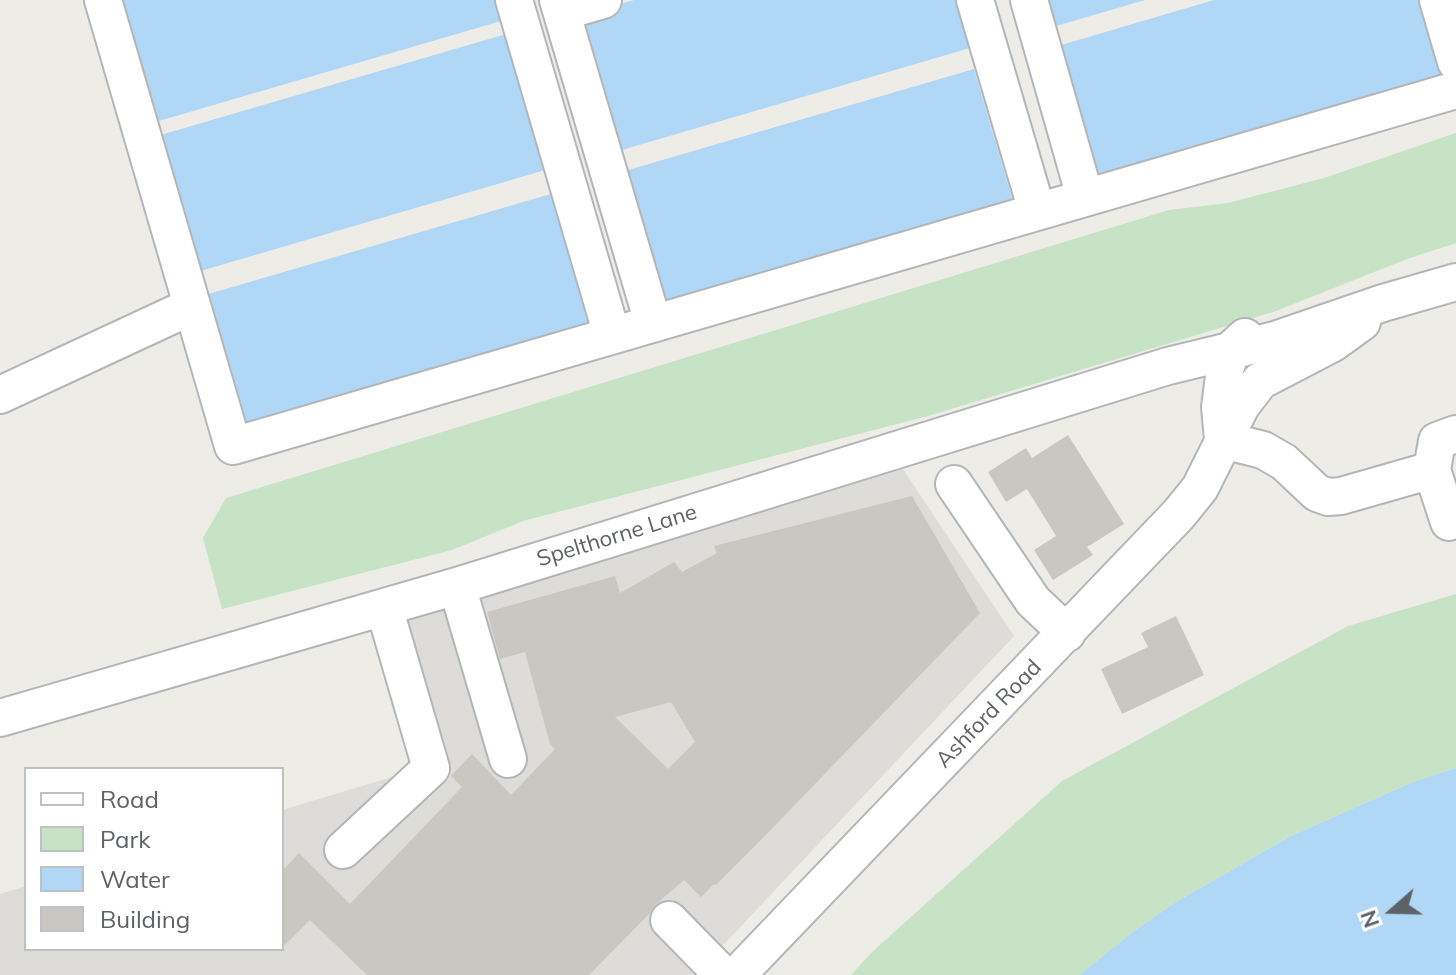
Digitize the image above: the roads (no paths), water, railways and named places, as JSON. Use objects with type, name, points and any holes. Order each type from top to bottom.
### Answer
[{"type":"street","points":[[103,0],[233,446],[1456,90]]},
{"type":"street","points":[[514,0],[612,335]]},
{"type":"street","points":[[603,0],[560,6],[653,323]]},
{"type":"street","points":[[975,0],[1037,211]]},
{"type":"street","points":[[1029,0],[1085,197]]},
{"type":"street","points":[[1438,0],[1456,62]]},
{"type":"street","points":[[992,56],[1041,43]]},
{"type":"street","points":[[565,176],[607,164]]},
{"type":"street","points":[[1232,349],[1266,322],[1298,312],[1353,301],[1383,303],[1456,282]]},
{"type":"street","name":"Ashford Road","points":[[737,975],[1067,633],[1200,488],[1249,392],[1260,381],[1355,329],[1383,303]]},
{"type":"street","points":[[0,395],[192,306]]},
{"type":"street","name":"Ashford Road","points":[[1223,440],[1221,392],[1232,349]]},
{"type":"street","name":"Spelthorne Lane","points":[[0,718],[457,586],[1232,349]]},
{"type":"street","points":[[1449,522],[1432,470],[1437,441],[1456,434]]},
{"type":"street","points":[[1223,440],[1263,450],[1284,462],[1317,493],[1328,497],[1432,470]]},
{"type":"street","points":[[954,484],[1033,601],[1067,633]]},
{"type":"street","points":[[457,586],[508,759]]},
{"type":"street","points":[[343,850],[431,768],[384,607]]},
{"type":"street","points":[[669,920],[723,975]]},
{"type":"water","points":[[116,0],[502,0],[508,19],[152,123]]},
{"type":"water","points":[[634,0],[956,0],[970,48],[615,152],[575,17]]},
{"type":"water","points":[[1038,0],[1145,0],[1046,29]]},
{"type":"water","points":[[1214,0],[1423,0],[1446,79],[1091,183],[1051,48]]},
{"type":"water","points":[[513,32],[552,168],[197,272],[157,136]]},
{"type":"water","points":[[974,69],[1014,205],[658,309],[618,173]]},
{"type":"water","points":[[561,191],[600,327],[245,431],[205,295]]},
{"type":"water","points":[[1456,768],[1456,975],[1079,975],[1176,902],[1291,836],[1413,782]]}]
